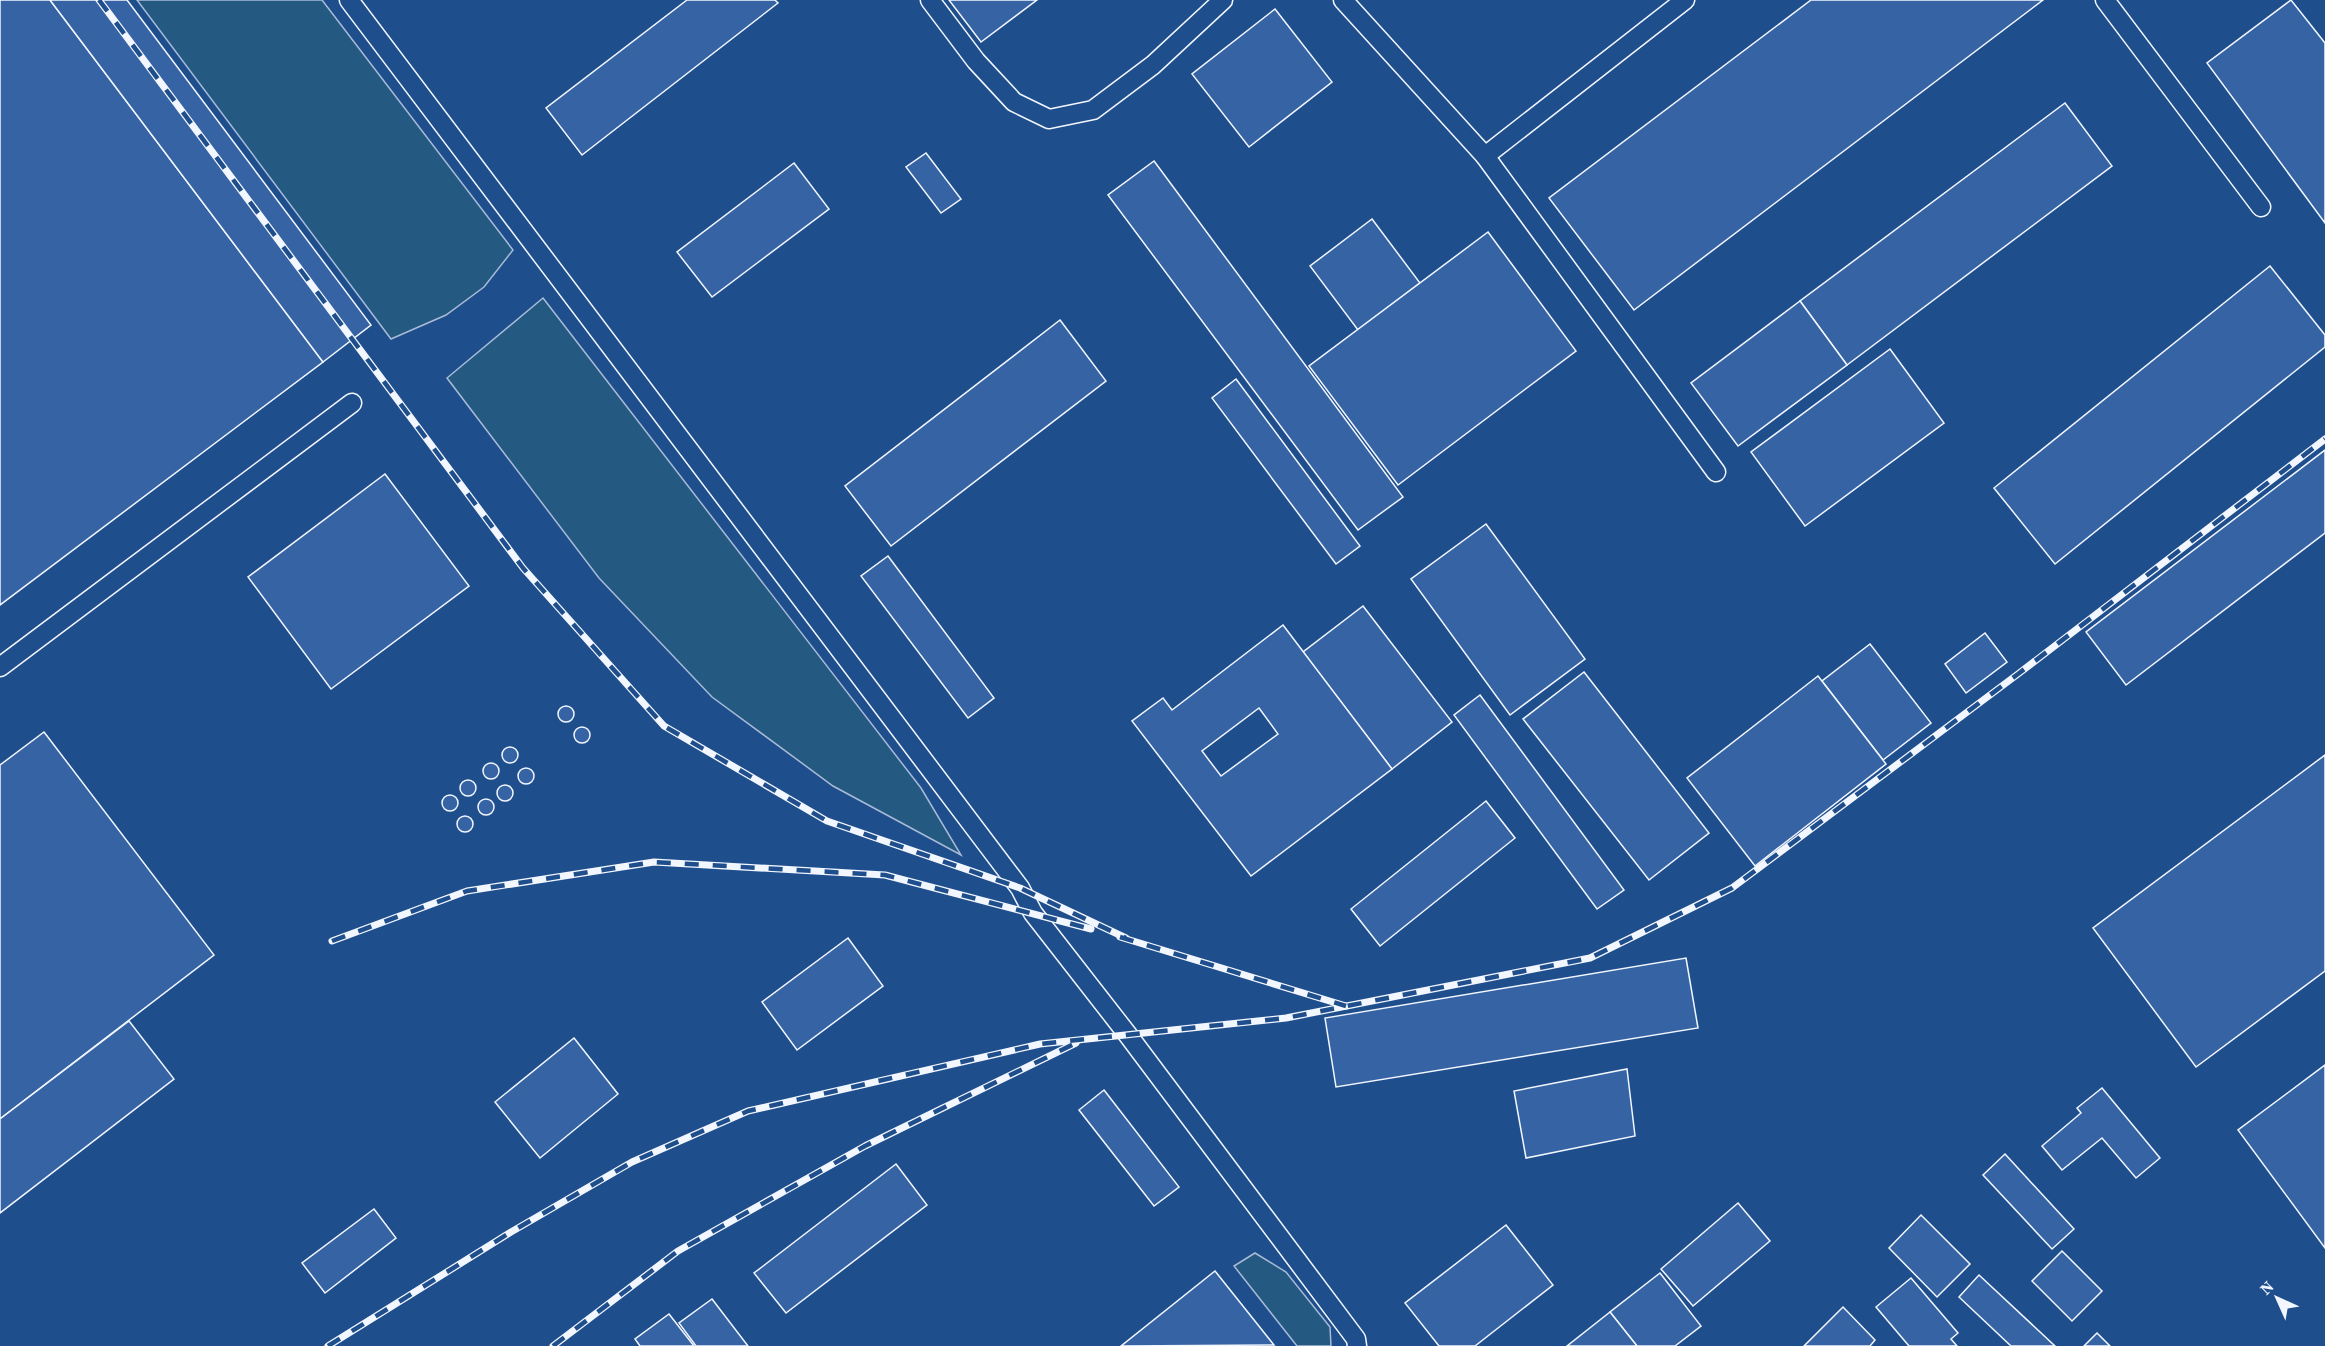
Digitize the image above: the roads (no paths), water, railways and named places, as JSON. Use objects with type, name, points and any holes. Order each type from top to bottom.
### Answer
[{"type":"lane","points":[[349,0],[1020,888],[1033,913],[1128,1035],[1356,1339],[1357,1346]]},
{"type":"lane","points":[[930,0],[976,61],[1014,102],[1049,118],[1093,111],[1153,65],[1223,0]]},
{"type":"lane","points":[[1343,0],[1485,156],[1716,472]]},
{"type":"lane","points":[[1485,156],[1684,0]]},
{"type":"lane","points":[[2105,0],[2261,207]]},
{"type":"lane","points":[[0,667],[352,404]]},
{"type":"railway","points":[[99,0],[523,568],[664,726],[827,821],[1020,888],[1126,938]]},
{"type":"railway","points":[[328,1346],[511,1232],[632,1162],[748,1111],[1040,1044],[1286,1018],[1590,958],[1732,888],[2018,674],[2325,439]]},
{"type":"railway","points":[[332,941],[467,891],[654,862],[885,875],[1091,929]]},
{"type":"railway","points":[[1120,937],[1346,1006]]},
{"type":"railway","points":[[553,1346],[678,1251],[865,1146],[1076,1043]]}]
